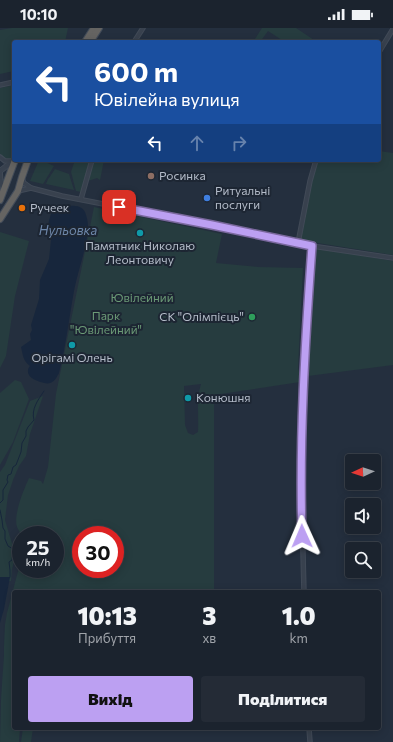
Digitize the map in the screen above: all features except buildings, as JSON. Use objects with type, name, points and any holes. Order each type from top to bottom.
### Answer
[{"type":"highway","points":[[86,40],[94,28]]},
{"type":"highway","points":[[91,40],[99,28]]},
{"type":"highway","points":[[0,200],[2,185],[13,162]]},
{"type":"highway","points":[[0,219],[18,191],[25,163]]},
{"type":"highway","points":[[2,185],[7,192],[10,193],[18,191]]},
{"type":"street","points":[[135,40],[143,28]]},
{"type":"street","points":[[381,49],[393,29]]},
{"type":"street","points":[[0,85],[12,82]]},
{"type":"street","points":[[0,157],[5,161],[12,160]]},
{"type":"street","points":[[2,185],[0,171],[12,162]]},
{"type":"street","points":[[81,199],[91,162]]},
{"type":"street","points":[[298,243],[310,181],[315,162]]},
{"type":"street","points":[[22,177],[22,181],[31,188],[81,199],[312,246],[393,258]]},
{"type":"street","points":[[18,191],[31,188]]},
{"type":"street","points":[[304,590],[302,451],[304,367],[312,246]]},
{"type":"street","points":[[309,730],[310,742]]},
{"type":"green space","points":[[12,28],[68,28],[65,40],[12,40],[12,71],[0,74],[0,30]]},
{"type":"green space","points":[[262,28],[296,28],[314,40],[282,40],[268,31],[261,40],[254,40]]},
{"type":"green space","points":[[12,85],[11,160],[3,158],[0,154],[0,88]]},
{"type":"green space","points":[[381,151],[393,153],[393,255],[299,240],[316,162],[381,162]]},
{"type":"green space","points":[[38,162],[45,162],[54,166],[43,184],[30,181]]},
{"type":"green space","points":[[74,162],[90,162],[82,192],[76,191],[71,172]]},
{"type":"green space","points":[[93,162],[104,162],[100,180],[97,178],[88,181]]},
{"type":"green space","points":[[55,169],[69,174],[74,190],[46,184]]},
{"type":"green space","points":[[94,207],[222,234],[216,263],[258,267],[303,268],[298,368],[300,382],[214,395],[214,590],[13,590],[16,578],[64,578],[64,526],[17,526],[16,516],[29,478],[41,481],[43,484],[48,467],[56,394]],"holes":[[[201,384],[198,402],[198,432],[193,435],[188,433],[185,425],[184,386]]]},
{"type":"green space","points":[[0,232],[29,241],[15,296],[6,356],[0,368]]},
{"type":"green space","points":[[317,248],[393,261],[393,365],[308,376]]},
{"type":"green space","points":[[15,380],[21,382],[29,399],[13,442],[0,465],[0,393]]},
{"type":"green space","points":[[43,396],[30,434],[26,456],[19,466],[8,495],[5,520],[12,544],[11,581],[0,581],[0,472],[5,465],[30,401]]},
{"type":"green space","points":[[12,594],[12,730],[20,730],[19,742],[0,742],[5,625]]},
{"type":"green space","points":[[23,730],[33,730],[31,742],[21,742]]},
{"type":"water","name":"Нульовка","points":[[63,206],[76,206],[83,209],[88,221],[88,227],[84,251],[74,291],[66,342],[59,373],[53,382],[45,383],[35,380],[28,374],[28,369],[30,366],[25,360],[21,347],[31,340],[31,325],[39,299],[40,280],[49,259],[51,240],[47,234],[50,217],[54,209]]},
{"type":"water","points":[[0,577],[10,577],[0,623]]},
{"type":"waterway","points":[[0,503],[3,500],[3,490],[8,482],[8,475],[11,474],[13,467],[16,465],[21,452],[22,443],[26,436],[26,431],[34,420],[33,412],[44,391]]},
{"type":"waterway","points":[[0,510],[3,528],[5,531],[5,539],[8,546],[13,549],[12,560],[9,562],[10,577]]},
{"type":"place","name":"Росинка","points":[[151,176]]},
{"type":"place","name":"Ритуальні послуги","points":[[207,198]]},
{"type":"place","name":"Ручеек","points":[[22,208]]},
{"type":"place","name":"Памятник Николаю Леонтовичу","points":[[140,233]]},
{"type":"place","name":"СК \"Олімпієць\"","points":[[252,317]]},
{"type":"place","name":"Орігамі Олень","points":[[72,345]]},
{"type":"place","name":"Конюшня","points":[[188,398]]},
{"type":"route","points":[[119,207],[312,246],[304,367],[302,536]]},
{"type":"park label","name":"Ювілейний","points":[[142,298]]},
{"type":"park label","name":"Парк \"Ювілейний\"","points":[[106,323]]}]
